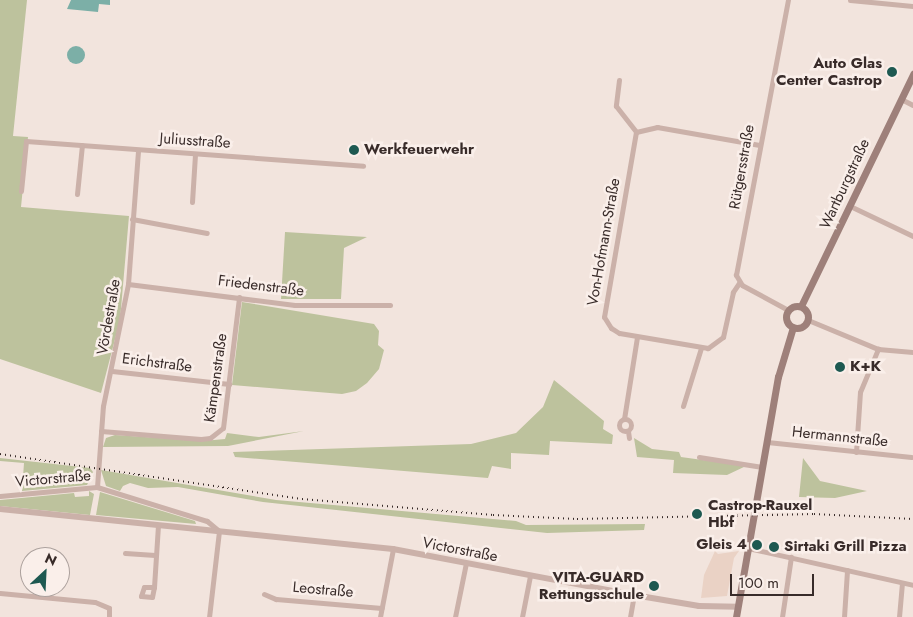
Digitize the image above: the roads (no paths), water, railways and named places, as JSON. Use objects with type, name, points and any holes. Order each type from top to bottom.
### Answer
[{"type":"main road","name":"Wartburgstraße","points":[[801,306],[913,74]]},
{"type":"main road","points":[[801,306],[808,312],[808,320],[801,328],[793,327],[786,320],[788,310],[801,306]]},
{"type":"main road","points":[[736,617],[781,363],[793,327]]},
{"type":"street","name":"Rütgersstraße","points":[[739,283],[736,275],[759,145],[788,0]]},
{"type":"street","points":[[850,0],[913,6]]},
{"type":"street","points":[[619,80],[616,106],[636,132],[656,126],[759,145]]},
{"type":"street","points":[[901,99],[913,105]]},
{"type":"street","name":"Von-Hofmann-Straße","points":[[636,132],[604,313],[611,328],[636,337],[701,348]]},
{"type":"street","name":"Juliusstraße","points":[[20,191],[26,141],[363,166]]},
{"type":"street","points":[[77,194],[82,145]]},
{"type":"street","name":"Vördestraße","points":[[97,487],[102,406],[112,371],[128,284],[138,150]]},
{"type":"street","points":[[192,202],[195,154]]},
{"type":"street","points":[[850,206],[913,236]]},
{"type":"street","points":[[132,219],[207,233]]},
{"type":"street","points":[[683,406],[701,348],[714,346],[723,337],[733,292],[739,283],[788,310]]},
{"type":"street","name":"Friedenstraße","points":[[128,284],[295,305],[390,305]]},
{"type":"street","name":"Kämpenstraße","points":[[101,431],[201,439],[210,438],[224,428],[239,297]]},
{"type":"street","points":[[808,320],[878,349],[913,352]]},
{"type":"street","points":[[628,431],[619,428],[619,422],[624,419],[636,337]]},
{"type":"street","points":[[856,452],[860,392],[878,349]]},
{"type":"street","name":"Erichstraße","points":[[112,371],[229,384]]},
{"type":"street","points":[[624,419],[631,423],[628,431],[629,438]]},
{"type":"street","name":"Hermannstraße","points":[[767,442],[911,457]]},
{"type":"street","points":[[698,457],[762,467]]},
{"type":"street","name":"Victorstraße","points":[[0,496],[97,487],[207,521],[219,531]]},
{"type":"street","name":"Victorstraße","points":[[0,509],[393,549],[634,595],[694,605],[738,607]]},
{"type":"street","points":[[154,588],[158,525]]},
{"type":"street","points":[[209,617],[219,531]]},
{"type":"street","points":[[748,548],[913,585]]},
{"type":"street","points":[[380,617],[393,549]]},
{"type":"street","points":[[125,553],[155,555]]},
{"type":"street","points":[[782,617],[791,557]]},
{"type":"street","points":[[455,617],[466,563]]},
{"type":"street","points":[[844,617],[848,570]]},
{"type":"street","points":[[522,617],[530,576]]},
{"type":"street","points":[[899,617],[902,583]]},
{"type":"street","points":[[0,593],[95,602],[109,608],[109,617]]},
{"type":"street","name":"Leostraße","points":[[264,594],[276,599],[382,608]]},
{"type":"street","points":[[630,617],[634,595]]},
{"type":"water","points":[[71,0],[110,0],[110,5],[99,4],[98,12],[67,9]]},
{"type":"water","points":[[76,46],[82,49],[85,55],[82,61],[76,64],[70,61],[67,55],[70,49]]},
{"type":"railway","points":[[0,454],[302,499],[493,515],[577,519],[814,514],[913,519]]},
{"type":"place","name":"Auto Glas Center Castrop","points":[[892,72]]},
{"type":"place","name":"Werkfeuerwehr","points":[[354,150]]},
{"type":"place","name":"K+K","points":[[840,367]]},
{"type":"place","name":"Castrop-Rauxel Hbf","points":[[697,514]]},
{"type":"place","name":"Gleis 4","points":[[757,545]]},
{"type":"place","name":"Sirtaki Grill Pizza","points":[[774,547]]},
{"type":"place","name":"VITA-GUARD Rettungsschule","points":[[654,586]]}]
